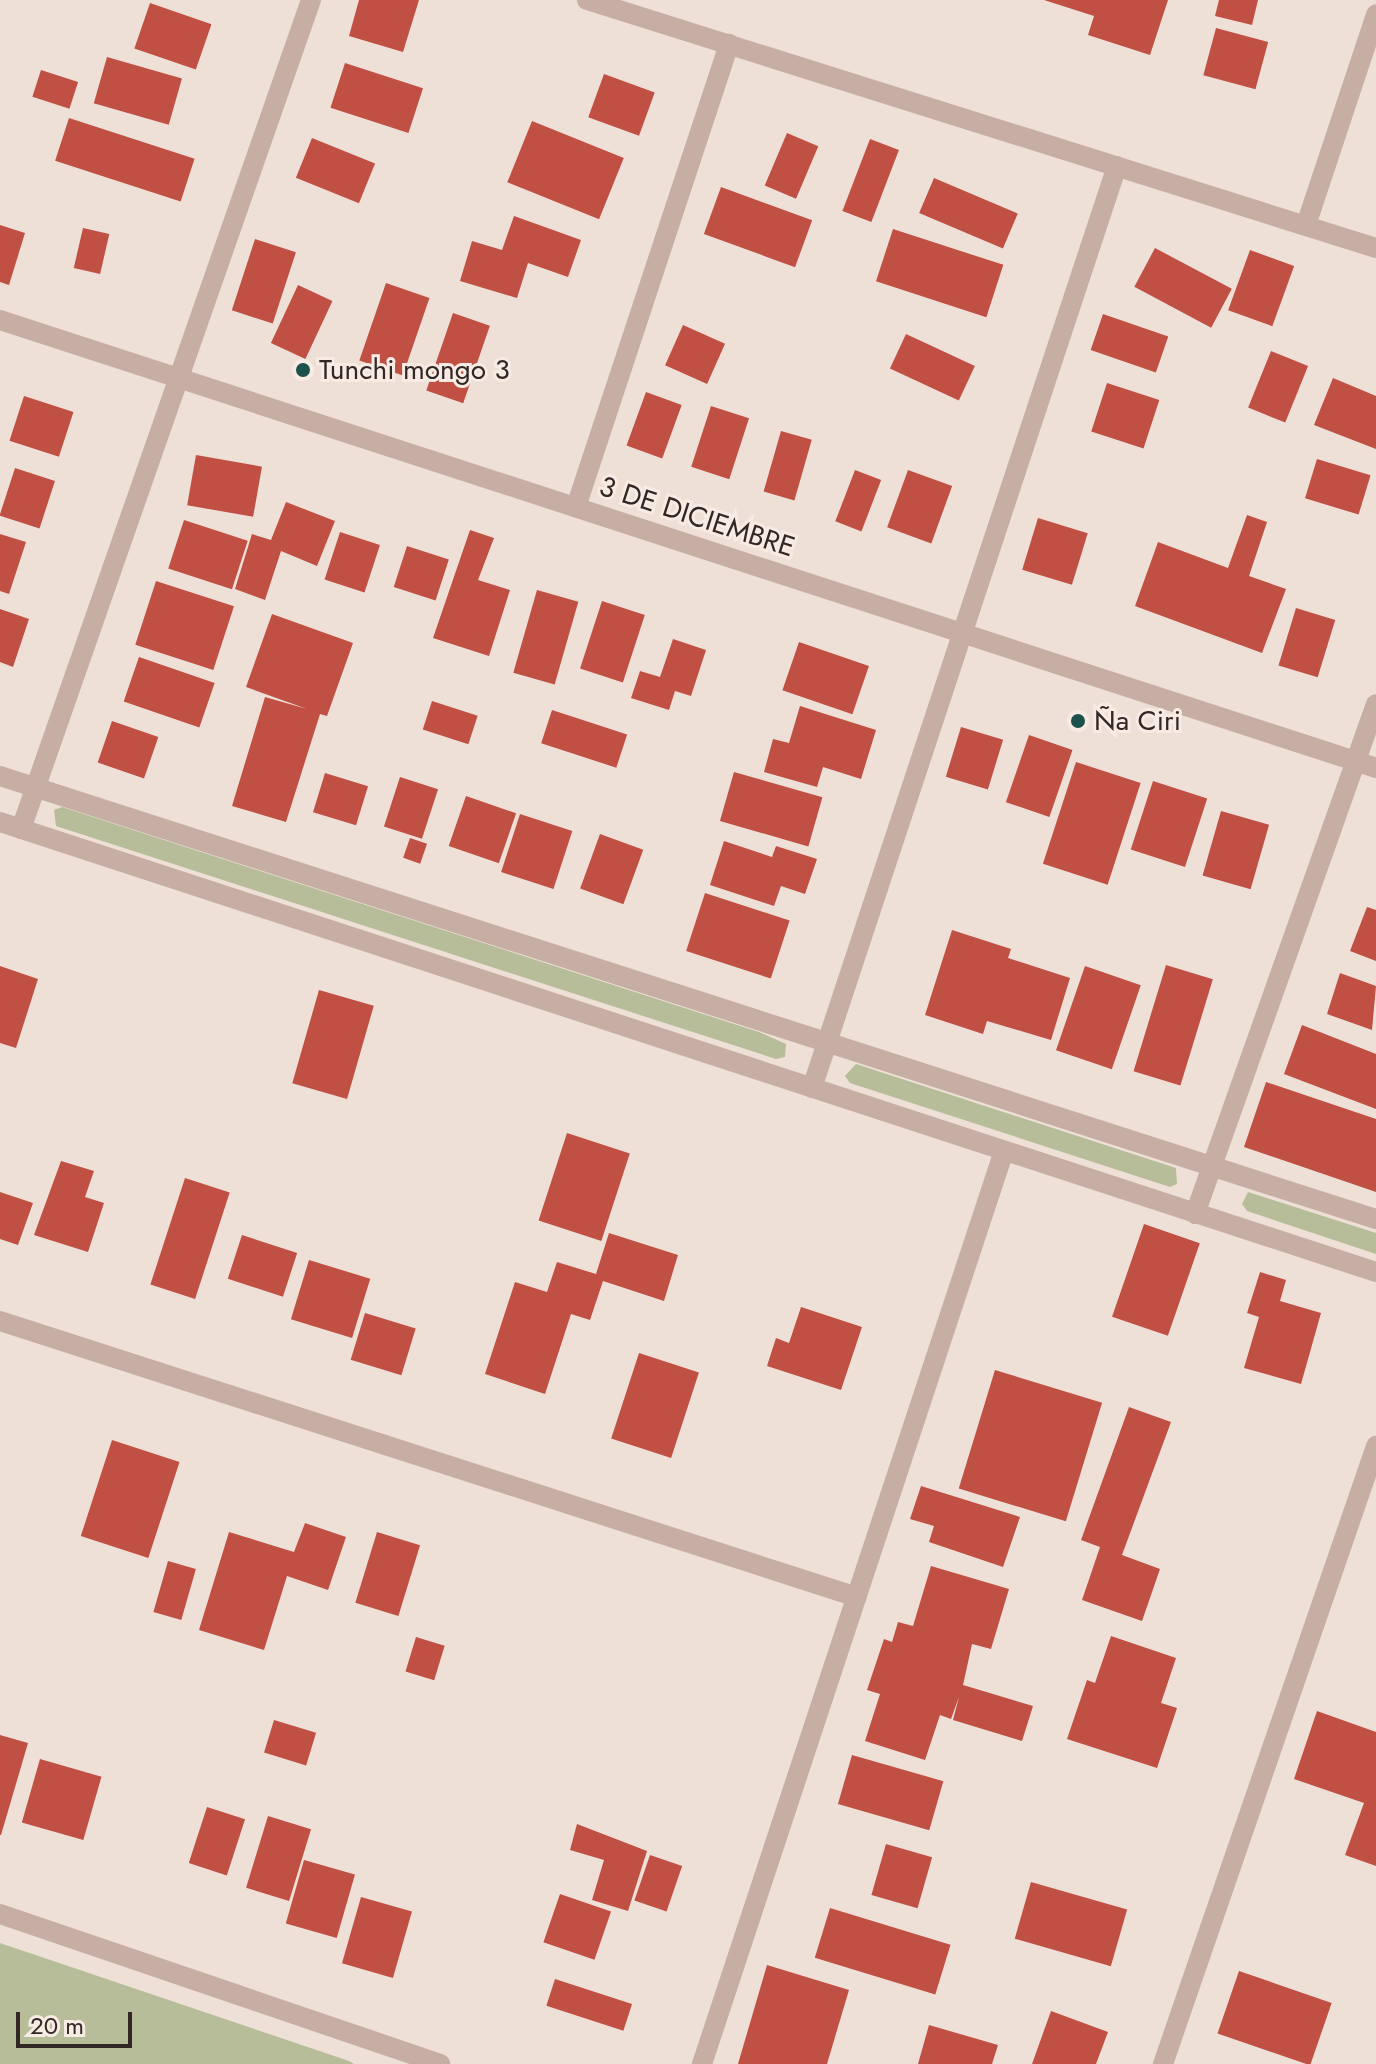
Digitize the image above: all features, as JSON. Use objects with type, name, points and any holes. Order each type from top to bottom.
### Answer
[{"type":"street","points":[[21,829],[181,379],[311,0]]},
{"type":"street","points":[[587,0],[1376,248]]},
{"type":"street","points":[[1306,225],[1376,14]]},
{"type":"street","points":[[576,507],[729,44]]},
{"type":"street","points":[[812,1088],[1117,166]]},
{"type":"street","name":"3 DE DICIEMBRE","points":[[0,320],[1376,768]]},
{"type":"street","points":[[1195,1214],[1376,704]]},
{"type":"street","points":[[0,776],[1376,1219]]},
{"type":"street","points":[[0,822],[1376,1272]]},
{"type":"street","points":[[702,2064],[1004,1151]]},
{"type":"street","points":[[0,1321],[857,1597]]},
{"type":"street","points":[[1163,2064],[1376,1446]]},
{"type":"street","points":[[0,1914],[440,2064]]},
{"type":"green space","points":[[62,807],[759,1032],[786,1044],[785,1057],[776,1059],[56,826],[54,810]]},
{"type":"green space","points":[[856,1064],[1176,1168],[1177,1184],[1170,1187],[850,1083],[845,1076]]},
{"type":"green space","points":[[1248,1192],[1376,1233],[1376,1254],[1247,1211],[1242,1204]]},
{"type":"green space","points":[[0,1943],[349,2061],[354,2064],[0,2064]]},
{"type":"building","points":[[359,0],[419,0],[403,52],[349,36]]},
{"type":"building","points":[[1044,0],[1168,0],[1150,55],[1088,35],[1094,16]]},
{"type":"building","points":[[1219,0],[1258,0],[1252,25],[1215,16]]},
{"type":"building","points":[[150,3],[211,24],[196,70],[134,48]]},
{"type":"building","points":[[1216,28],[1268,42],[1255,89],[1203,75]]},
{"type":"building","points":[[107,57],[182,78],[169,125],[94,103]]},
{"type":"building","points":[[345,63],[423,88],[408,133],[330,108]]},
{"type":"building","points":[[41,70],[78,82],[69,109],[32,97]]},
{"type":"building","points":[[604,74],[655,92],[639,136],[588,117]]},
{"type":"building","points":[[69,118],[195,159],[181,202],[55,161]]},
{"type":"building","points":[[532,121],[624,158],[599,219],[507,182]]},
{"type":"building","points":[[787,133],[818,146],[796,199],[765,185]]},
{"type":"building","points":[[312,138],[375,163],[359,203],[296,178]]},
{"type":"building","points":[[870,139],[899,150],[871,222],[842,211]]},
{"type":"building","points":[[934,178],[1018,214],[1003,249],[919,213]]},
{"type":"building","points":[[721,187],[812,220],[795,267],[704,234]]},
{"type":"building","points":[[514,216],[581,240],[568,277],[528,263],[517,298],[460,281],[472,241],[502,250]]},
{"type":"building","points":[[0,225],[25,233],[9,285],[0,282]]},
{"type":"building","points":[[83,228],[109,234],[100,274],[74,268]]},
{"type":"building","points":[[893,229],[1003,265],[986,317],[876,281]]},
{"type":"building","points":[[255,239],[296,252],[273,324],[232,310]]},
{"type":"building","points":[[1155,248],[1232,289],[1211,328],[1134,287]]},
{"type":"building","points":[[1250,250],[1294,266],[1272,326],[1228,310]]},
{"type":"building","points":[[386,283],[429,298],[403,376],[359,361]]},
{"type":"building","points":[[298,285],[332,301],[305,359],[271,343]]},
{"type":"building","points":[[453,313],[490,326],[463,403],[426,391]]},
{"type":"building","points":[[1103,314],[1168,336],[1156,372],[1091,350]]},
{"type":"building","points":[[683,325],[725,344],[707,384],[665,365]]},
{"type":"building","points":[[906,334],[975,366],[959,401],[890,368]]},
{"type":"building","points":[[1271,351],[1308,366],[1285,423],[1248,408]]},
{"type":"building","points":[[1333,378],[1376,396],[1376,449],[1314,425]]},
{"type":"building","points":[[1107,383],[1159,400],[1144,448],[1091,432]]},
{"type":"building","points":[[646,392],[682,405],[662,459],[627,446]]},
{"type":"building","points":[[24,396],[73,412],[59,457],[9,441]]},
{"type":"building","points":[[711,406],[749,418],[729,479],[691,467]]},
{"type":"building","points":[[781,431],[812,440],[794,500],[764,492]]},
{"type":"building","points":[[196,455],[262,467],[253,517],[187,505]]},
{"type":"building","points":[[1317,459],[1371,475],[1359,515],[1305,498]]},
{"type":"building","points":[[15,468],[55,481],[39,529],[0,516]]},
{"type":"building","points":[[855,470],[881,480],[861,531],[835,521]]},
{"type":"building","points":[[908,470],[952,486],[931,543],[887,527]]},
{"type":"building","points":[[286,502],[335,521],[317,566],[281,551],[265,600],[235,589],[252,534],[271,540]]},
{"type":"building","points":[[1247,515],[1267,522],[1249,576],[1286,589],[1262,653],[1135,606],[1158,542],[1228,568]]},
{"type":"building","points":[[1038,518],[1088,533],[1072,585],[1022,570]]},
{"type":"building","points":[[184,520],[248,541],[232,589],[168,569]]},
{"type":"building","points":[[470,530],[494,538],[478,580],[510,590],[489,656],[433,638]]},
{"type":"building","points":[[340,532],[380,545],[364,593],[325,580]]},
{"type":"building","points":[[0,534],[26,542],[9,594],[0,591]]},
{"type":"building","points":[[407,546],[449,560],[436,600],[394,587]]},
{"type":"building","points":[[156,581],[234,606],[213,670],[135,645]]},
{"type":"building","points":[[537,590],[578,602],[555,685],[513,673]]},
{"type":"building","points":[[602,601],[645,615],[623,682],[580,669]]},
{"type":"building","points":[[1296,608],[1335,620],[1318,677],[1278,665]]},
{"type":"building","points":[[0,609],[29,619],[13,667],[0,662]]},
{"type":"building","points":[[272,614],[353,643],[327,716],[320,714],[286,822],[232,806],[265,697],[307,709],[246,687]]},
{"type":"building","points":[[673,639],[706,650],[691,696],[675,691],[669,710],[631,698],[640,671],[660,677]]},
{"type":"building","points":[[799,642],[869,666],[852,714],[782,690]]},
{"type":"building","points":[[139,657],[215,683],[199,727],[124,701]]},
{"type":"building","points":[[432,701],[478,716],[468,744],[423,730]]},
{"type":"building","points":[[800,706],[876,730],[861,779],[823,767],[817,787],[764,772],[773,739],[789,743]]},
{"type":"building","points":[[552,710],[627,734],[616,768],[541,743]]},
{"type":"building","points":[[112,721],[158,737],[144,779],[98,763]]},
{"type":"building","points":[[961,727],[1003,740],[988,790],[946,777]]},
{"type":"building","points":[[1029,735],[1072,750],[1049,817],[1006,802]]},
{"type":"building","points":[[1076,762],[1141,783],[1108,885],[1043,864]]},
{"type":"building","points":[[734,772],[822,797],[808,846],[720,821]]},
{"type":"building","points":[[325,773],[368,786],[356,825],[313,812]]},
{"type":"building","points":[[400,777],[438,789],[422,839],[384,826]]},
{"type":"building","points":[[1153,781],[1207,799],[1185,867],[1131,849]]},
{"type":"building","points":[[466,796],[516,813],[499,863],[449,846]]},
{"type":"building","points":[[1221,811],[1269,825],[1251,889],[1203,875]]},
{"type":"building","points":[[520,814],[572,831],[553,889],[501,872]]},
{"type":"building","points":[[600,834],[643,850],[623,904],[580,889]]},
{"type":"building","points":[[410,838],[427,844],[420,864],[403,858]]},
{"type":"building","points":[[724,841],[772,857],[776,846],[817,859],[805,894],[781,886],[774,906],[710,885]]},
{"type":"building","points":[[705,893],[790,921],[771,979],[686,951]]},
{"type":"building","points":[[1367,907],[1376,910],[1376,961],[1350,951]]},
{"type":"building","points":[[952,930],[1011,949],[1008,958],[1070,978],[1051,1040],[987,1021],[983,1034],[925,1015]]},
{"type":"building","points":[[1166,965],[1213,979],[1180,1085],[1134,1071]]},
{"type":"building","points":[[0,966],[38,979],[16,1048],[0,1043]]},
{"type":"building","points":[[1085,966],[1141,985],[1112,1069],[1056,1050]]},
{"type":"building","points":[[1340,973],[1376,986],[1372,1030],[1327,1014]]},
{"type":"building","points":[[319,990],[374,1006],[347,1099],[292,1083]]},
{"type":"building","points":[[1302,1025],[1376,1054],[1376,1109],[1284,1074]]},
{"type":"building","points":[[1266,1082],[1376,1119],[1376,1192],[1244,1147]]},
{"type":"building","points":[[567,1133],[630,1153],[601,1241],[539,1220]]},
{"type":"building","points":[[61,1161],[94,1171],[85,1197],[104,1203],[88,1252],[34,1235]]},
{"type":"building","points":[[185,1178],[230,1193],[195,1299],[150,1285]]},
{"type":"building","points":[[0,1192],[33,1203],[18,1245],[0,1239]]},
{"type":"building","points":[[1144,1224],[1200,1243],[1168,1336],[1112,1317]]},
{"type":"building","points":[[609,1233],[678,1255],[664,1301],[603,1281],[590,1320],[571,1314],[545,1394],[485,1374],[515,1282],[547,1292],[557,1262],[596,1274]]},
{"type":"building","points":[[242,1235],[297,1253],[283,1297],[228,1279]]},
{"type":"building","points":[[309,1260],[370,1279],[352,1338],[291,1319]]},
{"type":"building","points":[[1260,1272],[1286,1280],[1280,1301],[1321,1313],[1301,1384],[1244,1368],[1259,1317],[1247,1313]]},
{"type":"building","points":[[801,1307],[862,1327],[841,1390],[767,1366],[776,1338],[789,1343]]},
{"type":"building","points":[[365,1313],[416,1328],[401,1375],[351,1360]]},
{"type":"building","points":[[639,1353],[699,1372],[671,1458],[611,1439]]},
{"type":"building","points":[[995,1370],[1102,1403],[1066,1521],[959,1489]]},
{"type":"building","points":[[1129,1407],[1171,1422],[1122,1555],[1160,1569],[1142,1621],[1082,1600],[1100,1547],[1081,1540]]},
{"type":"building","points":[[112,1440],[180,1462],[148,1558],[81,1536]]},
{"type":"building","points":[[921,1486],[1020,1517],[1003,1567],[929,1542],[934,1526],[910,1519]]},
{"type":"building","points":[[305,1523],[346,1537],[328,1590],[287,1576],[264,1650],[199,1630],[229,1532],[294,1552]]},
{"type":"building","points":[[377,1532],[420,1545],[398,1616],[355,1603]]},
{"type":"building","points":[[168,1561],[196,1569],[181,1620],[153,1612]]},
{"type":"building","points":[[931,1566],[1009,1589],[991,1649],[972,1644],[963,1685],[1033,1706],[1022,1741],[953,1720],[959,1697],[951,1719],[940,1715],[925,1760],[865,1741],[880,1694],[867,1690],[884,1639],[892,1642],[898,1622],[913,1626]]},
{"type":"building","points":[[1111,1636],[1176,1658],[1161,1703],[1177,1708],[1157,1768],[1067,1739],[1087,1680],[1095,1683]]},
{"type":"building","points":[[416,1637],[445,1646],[434,1680],[405,1671]]},
{"type":"building","points":[[1317,1711],[1376,1732],[1376,1866],[1345,1855],[1364,1803],[1294,1779]]},
{"type":"building","points":[[274,1720],[316,1733],[306,1765],[264,1753]]},
{"type":"building","points":[[0,1735],[28,1743],[1,1835],[0,1835]]},
{"type":"building","points":[[852,1755],[943,1781],[929,1830],[838,1804]]},
{"type":"building","points":[[40,1759],[102,1777],[83,1840],[22,1822]]},
{"type":"building","points":[[207,1807],[245,1819],[227,1875],[189,1863]]},
{"type":"building","points":[[268,1816],[311,1829],[289,1901],[246,1888]]},
{"type":"building","points":[[577,1824],[647,1851],[628,1911],[592,1900],[604,1860],[570,1850]]},
{"type":"building","points":[[886,1844],[932,1857],[918,1908],[871,1895]]},
{"type":"building","points":[[650,1855],[682,1866],[667,1911],[634,1900]]},
{"type":"building","points":[[304,1860],[355,1875],[337,1938],[286,1923]]},
{"type":"building","points":[[1031,1882],[1127,1910],[1111,1966],[1015,1939]]},
{"type":"building","points":[[560,1894],[611,1912],[594,1960],[543,1942]]},
{"type":"building","points":[[361,1897],[412,1912],[393,1978],[342,1963]]},
{"type":"building","points":[[830,1908],[950,1945],[935,1995],[815,1958]]},
{"type":"building","points":[[767,1965],[849,1990],[827,2064],[738,2064]]},
{"type":"building","points":[[1239,1971],[1332,2003],[1311,2064],[1218,2033]]},
{"type":"building","points":[[555,1979],[632,2004],[623,2031],[546,2006]]},
{"type":"building","points":[[1051,2011],[1108,2032],[1096,2064],[1032,2064]]},
{"type":"building","points":[[929,2025],[998,2045],[992,2064],[918,2064]]},
{"type":"place","name":"Tunchi mongo 3","points":[[303,370]]},
{"type":"place","name":"Ña Ciri","points":[[1078,721]]}]
